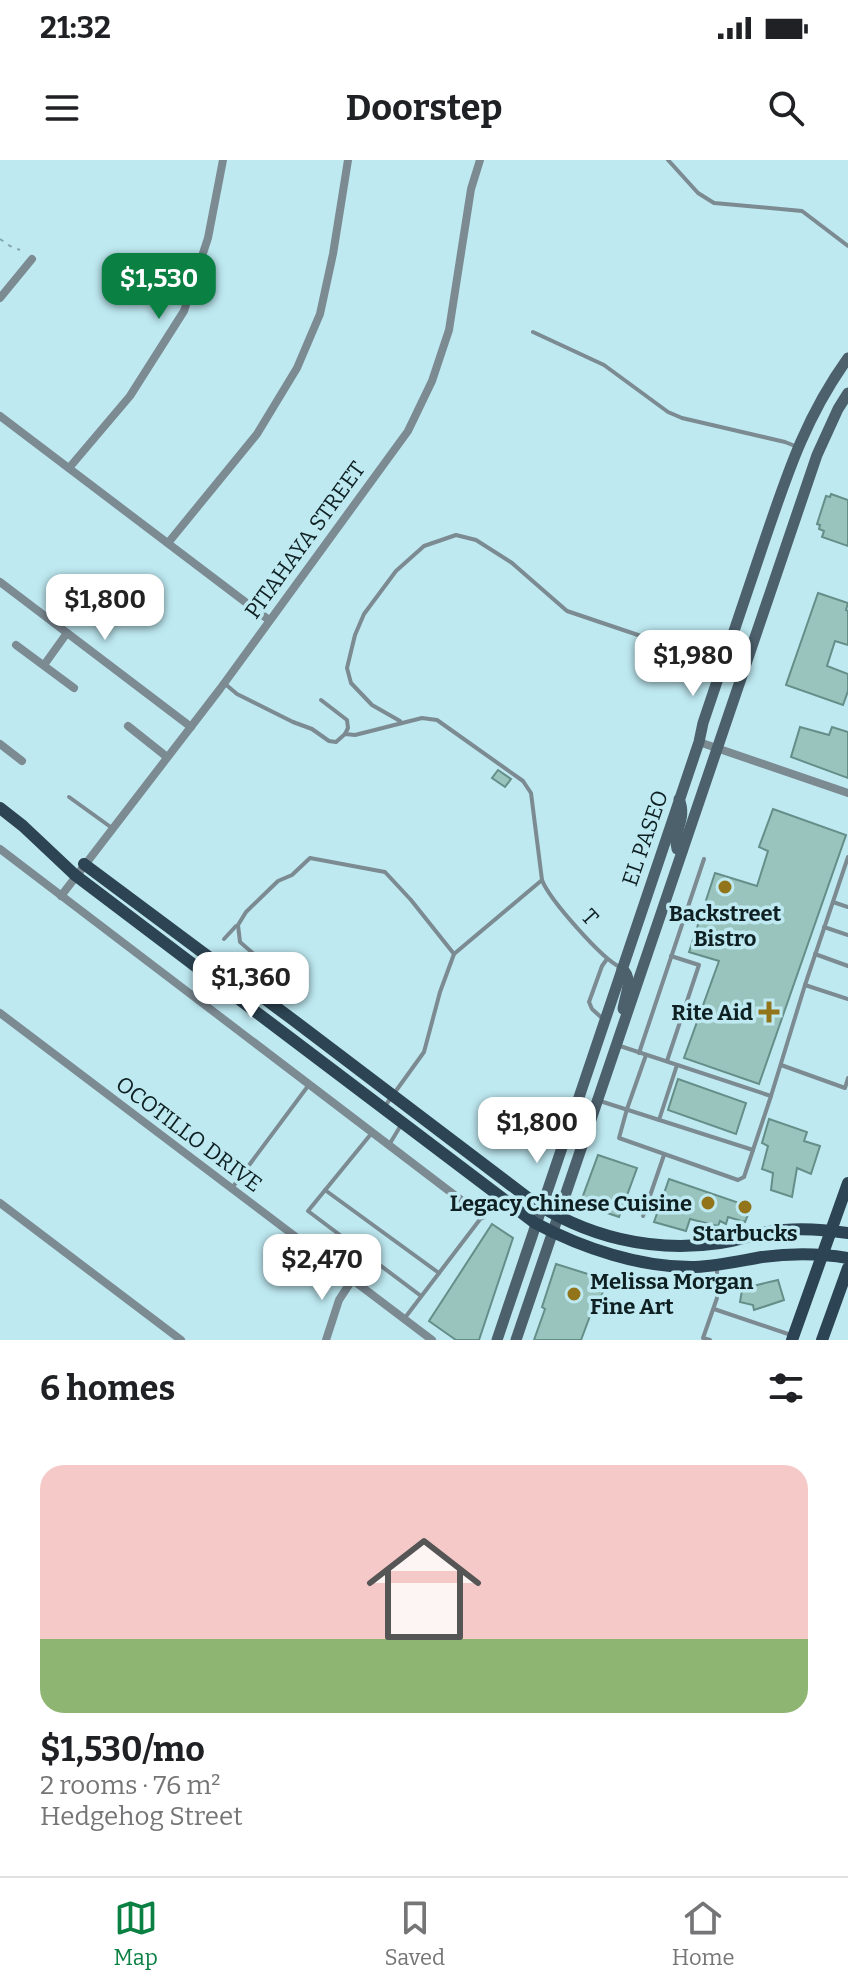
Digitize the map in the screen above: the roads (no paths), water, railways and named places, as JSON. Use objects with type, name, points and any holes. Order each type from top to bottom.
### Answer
[{"type":"main road","points":[[0,808],[75,875],[535,1223],[594,1250],[641,1261],[692,1267],[762,1257],[822,1253],[848,1258]]},
{"type":"main road","points":[[84,864],[549,1212],[588,1231],[653,1245],[687,1247],[791,1229],[848,1233]]},
{"type":"main road","points":[[792,1338],[848,1183]]},
{"type":"main road","points":[[822,1340],[848,1268]]},
{"type":"street","points":[[69,468],[130,396],[184,311],[208,238],[223,160]]},
{"type":"street","points":[[168,543],[257,434],[297,368],[320,314],[348,160]]},
{"type":"street","name":"PITAHAYA STREET","points":[[61,896],[224,683],[408,431],[432,381],[449,330],[471,189],[480,160]]},
{"type":"street","points":[[0,298],[32,259]]},
{"type":"street","name":"EL PASEO","points":[[549,1212],[578,1123],[583,1087],[593,1056],[797,447],[820,401],[848,358]]},
{"type":"street","name":"EL PASEO","points":[[497,1340],[535,1223],[549,1212],[598,1100],[817,455],[848,393]]},
{"type":"street","points":[[0,416],[269,620]]},
{"type":"street","points":[[0,582],[191,727]]},
{"type":"street","points":[[44,665],[67,633]]},
{"type":"street","points":[[16,645],[74,688]]},
{"type":"street","points":[[128,726],[167,757]]},
{"type":"street","points":[[699,742],[848,793]]},
{"type":"street","points":[[0,744],[22,761]]},
{"type":"street","points":[[679,798],[683,818],[675,843],[677,849],[682,851]]},
{"type":"street","points":[[0,849],[482,1216]]},
{"type":"street","points":[[593,1056],[617,1043],[617,1030],[629,980],[628,973],[622,969]]},
{"type":"street","name":"OCOTILLO DRIVE","points":[[0,1013],[432,1340]]},
{"type":"street","points":[[0,1203],[181,1340]]},
{"type":"street","points":[[516,1340],[552,1232],[549,1212]]},
{"type":"street","points":[[326,1340],[339,1300],[352,1280]]},
{"type":"lane","points":[[668,160],[698,193],[714,203],[802,211],[848,246]]},
{"type":"lane","points":[[533,332],[604,365],[668,412],[797,447]]},
{"type":"lane","points":[[402,722],[381,712],[351,683],[347,668],[355,635],[364,614],[396,571],[424,546],[456,535],[476,540],[512,563],[567,611],[723,664]]},
{"type":"lane","points":[[224,683],[237,694],[336,742],[345,734],[347,720],[321,700]]},
{"type":"lane","points":[[379,729],[385,720],[381,712]]},
{"type":"lane","points":[[345,734],[355,735],[422,718],[437,720],[526,784],[532,797],[542,880],[454,954],[424,1052],[383,1108]]},
{"type":"lane","points":[[69,797],[112,828]]},
{"type":"lane","points":[[646,1055],[619,1138],[738,1180],[744,1177],[848,857]]},
{"type":"lane","points":[[224,939],[278,881],[292,875],[307,859],[313,858],[385,872],[454,954]]},
{"type":"lane","points":[[639,1053],[704,859]]},
{"type":"lane","name":"T","points":[[542,880],[554,901],[607,959],[622,969]]},
{"type":"lane","points":[[833,902],[848,907]]},
{"type":"lane","points":[[238,925],[240,942],[255,955]]},
{"type":"lane","points":[[824,927],[848,935]]},
{"type":"lane","points":[[815,954],[848,966]]},
{"type":"lane","points":[[666,1062],[699,965],[671,956]]},
{"type":"lane","points":[[605,1020],[592,1009],[589,1002],[607,959]]},
{"type":"lane","points":[[805,985],[848,999]]},
{"type":"lane","points":[[617,1043],[771,1096]]},
{"type":"lane","points":[[659,1120],[677,1065]]},
{"type":"lane","points":[[780,1065],[845,1088],[848,1078]]},
{"type":"lane","points":[[231,1189],[309,1084]]},
{"type":"lane","points":[[598,1100],[753,1150]]},
{"type":"lane","points":[[389,1145],[402,1123]]},
{"type":"lane","points":[[372,1132],[308,1211],[421,1296]]},
{"type":"lane","points":[[643,1216],[664,1155]]},
{"type":"lane","points":[[325,1190],[439,1273]]},
{"type":"lane","points":[[404,1319],[482,1216]]},
{"type":"lane","points":[[710,1340],[702,1339],[719,1292],[717,1265]]},
{"type":"lane","points":[[714,1309],[792,1338]]},
{"type":"place","name":"Backstreet Bistro","points":[[725,887]]},
{"type":"place","name":"Rite Aid","points":[[769,1012]]},
{"type":"place","name":"Legacy Chinese Cuisine","points":[[708,1203]]},
{"type":"place","name":"Starbucks","points":[[745,1207]]},
{"type":"place","name":"Melissa Morgan Fine Art","points":[[574,1294]]}]
